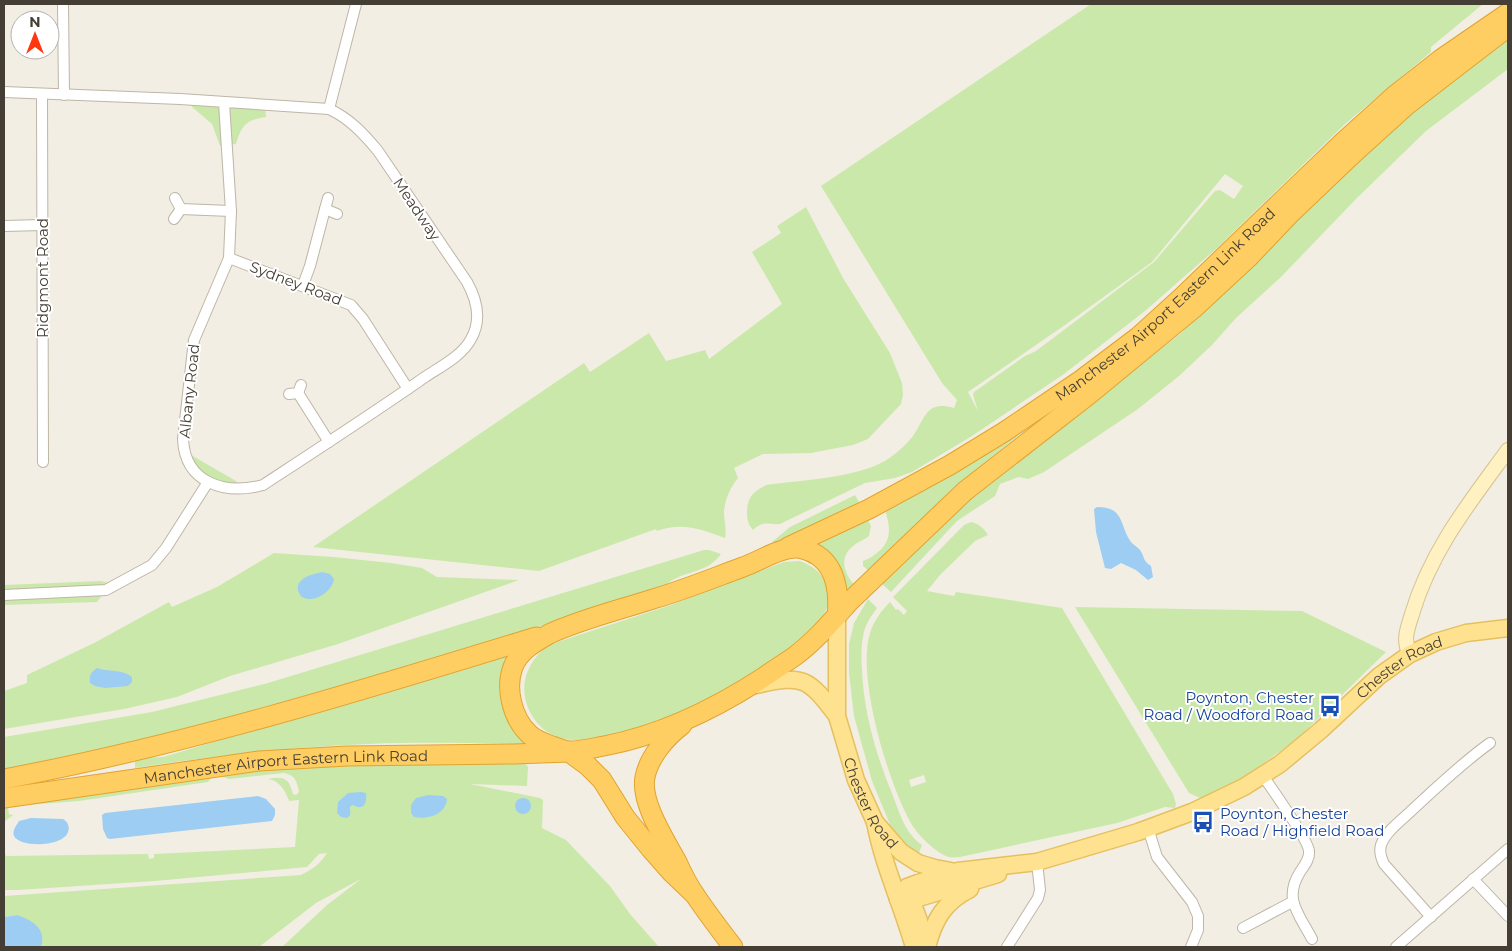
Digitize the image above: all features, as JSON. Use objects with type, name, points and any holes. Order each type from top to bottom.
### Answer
[{"type":"highway","name":"Manchester Airport Eastern Link Road","points":[[4,798],[259,761],[347,756],[569,752],[618,743],[651,734],[689,720],[748,687],[794,657],[820,634],[849,602],[965,491],[1091,393],[1193,309],[1249,257],[1289,215],[1354,153],[1407,105],[1501,28],[1508,13]]},
{"type":"highway","name":"Manchester Airport Eastern Link Road","points":[[4,779],[190,738],[290,712],[549,634],[761,560],[874,507],[950,466],[1004,432],[1081,380],[1138,337],[1394,96],[1441,59],[1501,28]]},
{"type":"highway","points":[[788,547],[802,548],[815,553],[823,558],[830,567],[835,578],[837,591],[837,616]]},
{"type":"highway","points":[[549,634],[535,642],[521,654],[514,666],[510,686],[512,701],[520,724],[529,735],[541,742],[569,752],[588,766],[602,780],[625,817]]},
{"type":"highway","points":[[689,720],[672,732],[651,762],[645,778],[647,800],[655,822],[694,894],[733,947]]},
{"type":"highway","points":[[531,753],[563,761],[576,768],[625,817],[672,873],[694,894]]},
{"type":"main road","name":"Chester Road","points":[[837,616],[837,716],[856,780],[875,822],[887,834],[906,895],[927,947]]},
{"type":"main road","name":"Chester Road","points":[[906,895],[996,875],[1148,828],[1192,812],[1244,787],[1304,746],[1379,676],[1410,654],[1436,642],[1466,633],[1508,628]]},
{"type":"main road","name":"Chester Road","points":[[748,687],[780,680],[792,679],[804,682],[816,689],[837,716]]},
{"type":"main road","points":[[875,822],[880,848],[906,895],[914,947]]},
{"type":"main road","points":[[887,834],[902,852],[918,863],[934,868],[958,871]]},
{"type":"main road","name":"Chester Road","points":[[906,895],[958,871],[1032,863]]},
{"type":"main road","points":[[927,947],[935,922],[943,909],[961,893],[996,875]]},
{"type":"street","points":[[63,4],[64,95]]},
{"type":"street","points":[[329,109],[356,4]]},
{"type":"street","name":"Meadway","points":[[4,92],[329,109],[342,115],[378,151],[467,282],[477,303],[475,330],[471,340],[463,350],[408,389],[263,485],[252,488],[228,489],[208,482]]},
{"type":"street","name":"Ridgmont Road","points":[[42,94],[42,462]]},
{"type":"street","name":"Albany Road","points":[[208,482],[198,475],[187,460],[184,451],[185,422],[194,340],[229,258],[231,211],[224,103]]},
{"type":"street","points":[[175,198],[181,209]]},
{"type":"street","points":[[303,285],[328,198]]},
{"type":"street","points":[[181,209],[231,211]]},
{"type":"street","points":[[174,219],[181,209]]},
{"type":"street","points":[[325,209],[337,214]]},
{"type":"street","points":[[4,226],[42,225]]},
{"type":"street","name":"Sydney Road","points":[[229,258],[351,305],[363,319],[408,389]]},
{"type":"street","points":[[296,391],[329,442]]},
{"type":"street","points":[[1410,654],[1405,643],[1406,635],[1426,573],[1441,545],[1508,450]]},
{"type":"street","points":[[4,595],[106,590],[152,565],[166,548],[208,482]]},
{"type":"street","points":[[1431,917],[1384,864],[1380,854],[1381,845],[1387,833],[1443,780],[1464,761],[1490,743]]},
{"type":"street","points":[[1262,776],[1287,811],[1309,848],[1309,856],[1295,881],[1292,902],[1312,938]]},
{"type":"street","points":[[1148,828],[1157,857],[1192,902],[1198,916],[1198,930],[1194,945],[1191,947]]},
{"type":"street","points":[[1396,947],[1508,849]]},
{"type":"street","points":[[1007,947],[1038,898],[1040,890],[1032,863]]},
{"type":"street","points":[[1474,879],[1508,916]]},
{"type":"street","points":[[1243,928],[1292,902]]},
{"type":"green space","points":[[1091,4],[1483,4],[1431,47],[1431,52],[1345,124],[1217,248],[1145,311],[1064,374],[972,436],[912,472],[895,478],[865,483],[780,524],[763,524],[753,530],[748,522],[747,508],[752,495],[759,489],[766,485],[848,474],[879,464],[891,457],[908,442],[932,408],[945,406],[954,408],[957,400],[942,383],[821,186]],"holes":[[[1225,174],[1243,186],[1234,199],[1220,190],[1215,191],[1154,262],[1036,351],[1025,356],[974,392],[973,395],[978,411],[968,392],[1152,262]]]},
{"type":"green space","points":[[1508,37],[1508,69],[1426,131],[1356,199],[1280,278],[1236,318],[1212,345],[1179,376],[1138,409],[1044,472],[1028,479],[1019,477],[1000,484],[995,496],[957,521],[891,592],[881,583],[975,493],[1180,334],[1384,132]]},
{"type":"green space","points":[[192,100],[265,105],[266,117],[249,122],[240,132],[236,144],[220,146],[212,124],[192,107]]},
{"type":"green space","points":[[806,207],[843,278],[890,353],[902,383],[903,395],[901,404],[868,439],[853,445],[811,453],[763,454],[734,468],[738,478],[730,490],[725,503],[725,538],[691,528],[675,527],[657,531],[656,529],[539,571],[313,547],[584,363],[590,372],[649,333],[666,361],[705,350],[709,359],[782,304],[752,252],[781,233],[777,226]]},
{"type":"green space","points":[[1022,425],[1025,430],[953,488],[869,571],[863,566],[863,561],[872,557],[880,550],[887,540],[889,528],[884,508]]},
{"type":"green space","points":[[191,455],[236,481],[240,489],[219,487],[187,460]]},
{"type":"green space","points":[[855,495],[860,504],[841,515],[804,534],[772,542],[790,527]]},
{"type":"green space","points":[[866,516],[871,526],[869,536],[854,545],[845,556],[844,566],[848,576],[855,585],[846,593],[843,577],[809,544]]},
{"type":"green space","points":[[971,522],[977,524],[988,535],[975,541],[940,575],[927,591],[954,596],[956,592],[1062,608],[1173,794],[1176,804],[1175,808],[1165,807],[1117,823],[960,857],[950,857],[939,852],[923,839],[912,825],[894,785],[877,731],[867,676],[867,652],[870,633],[881,613],[890,602],[896,610],[898,609],[904,615],[907,611],[893,597],[964,525]],"holes":[[[924,775],[926,782],[911,787],[909,780]]]},
{"type":"green space","points":[[704,550],[721,554],[710,565],[678,577],[658,591],[234,719],[4,772],[4,737],[152,712],[268,683]]},
{"type":"green space","points":[[274,553],[391,563],[422,568],[437,577],[519,580],[338,644],[230,676],[177,697],[124,709],[4,729],[4,691],[27,683],[27,675],[94,643],[169,602],[172,607],[217,587]]},
{"type":"green space","points":[[800,561],[815,569],[825,582],[828,595],[827,608],[813,627],[759,672],[686,712],[641,728],[607,736],[577,740],[565,739],[552,735],[533,717],[525,696],[525,680],[531,665],[548,645],[671,605],[784,562]]},
{"type":"green space","points":[[101,581],[115,585],[106,590],[97,602],[4,605],[4,585]]},
{"type":"green space","points":[[868,599],[877,608],[866,625],[862,646],[863,686],[868,718],[881,765],[901,816],[911,835],[922,845],[917,858],[899,842],[891,827],[872,781],[854,716],[849,673],[849,644],[854,623]]},
{"type":"green space","points":[[1075,607],[1302,611],[1386,652],[1297,739],[1236,783],[1213,795],[1200,798],[1189,793]]},
{"type":"green space","points":[[508,655],[526,742],[524,744],[388,743],[339,745],[252,753],[135,768],[135,758],[163,757]]},
{"type":"green space","points":[[524,762],[528,767],[527,786],[470,784],[543,800],[542,828],[566,840],[610,886],[630,914],[659,947],[282,947],[327,905],[361,879],[316,903],[259,947],[41,947],[17,915],[4,917],[4,896],[301,875],[309,871],[327,853],[319,854],[307,867],[155,881],[4,890],[4,852],[6,856],[148,854],[149,859],[154,858],[154,854],[295,847],[299,800],[289,801],[282,787],[268,779],[285,779],[290,784],[293,794],[296,795],[299,792],[295,779],[291,775],[284,773],[229,779],[221,776],[250,767]]},
{"type":"green space","points":[[211,778],[208,782],[79,801],[14,806],[8,808],[9,814],[13,815],[4,822],[4,802],[135,782],[162,785]]},
{"type":"water","points":[[1097,507],[1112,510],[1117,514],[1127,536],[1142,552],[1145,560],[1151,566],[1153,577],[1148,580],[1136,570],[1121,563],[1111,569],[1105,568],[1096,532],[1094,509]]},
{"type":"water","points":[[322,572],[330,574],[334,579],[331,587],[314,599],[301,597],[298,588],[301,581],[304,578]]},
{"type":"water","points":[[97,668],[128,674],[132,677],[132,682],[128,686],[105,688],[95,686],[90,683],[90,676]]},
{"type":"water","points":[[348,793],[366,793],[364,805],[357,807],[352,805],[350,807],[350,816],[347,818],[341,817],[337,813],[338,802]]},
{"type":"water","points":[[428,795],[443,796],[447,799],[443,809],[430,817],[414,817],[411,813],[411,805],[416,798]]},
{"type":"water","points":[[258,796],[266,799],[275,809],[272,821],[110,839],[107,838],[103,829],[102,815],[105,813]]},
{"type":"water","points":[[520,798],[526,798],[531,803],[529,812],[520,814],[515,809],[515,803]]},
{"type":"water","points":[[31,818],[63,819],[68,825],[68,832],[58,841],[50,843],[24,843],[14,836],[14,830],[19,821]]},
{"type":"water","points":[[17,915],[33,923],[40,930],[42,935],[41,947],[4,947],[4,917]]},
{"type":"place","name":"Poynton, Chester Road / Woodford Road","points":[[1330,706]]},
{"type":"place","name":"Poynton, Chester Road / Highfield Road","points":[[1203,822]]}]
